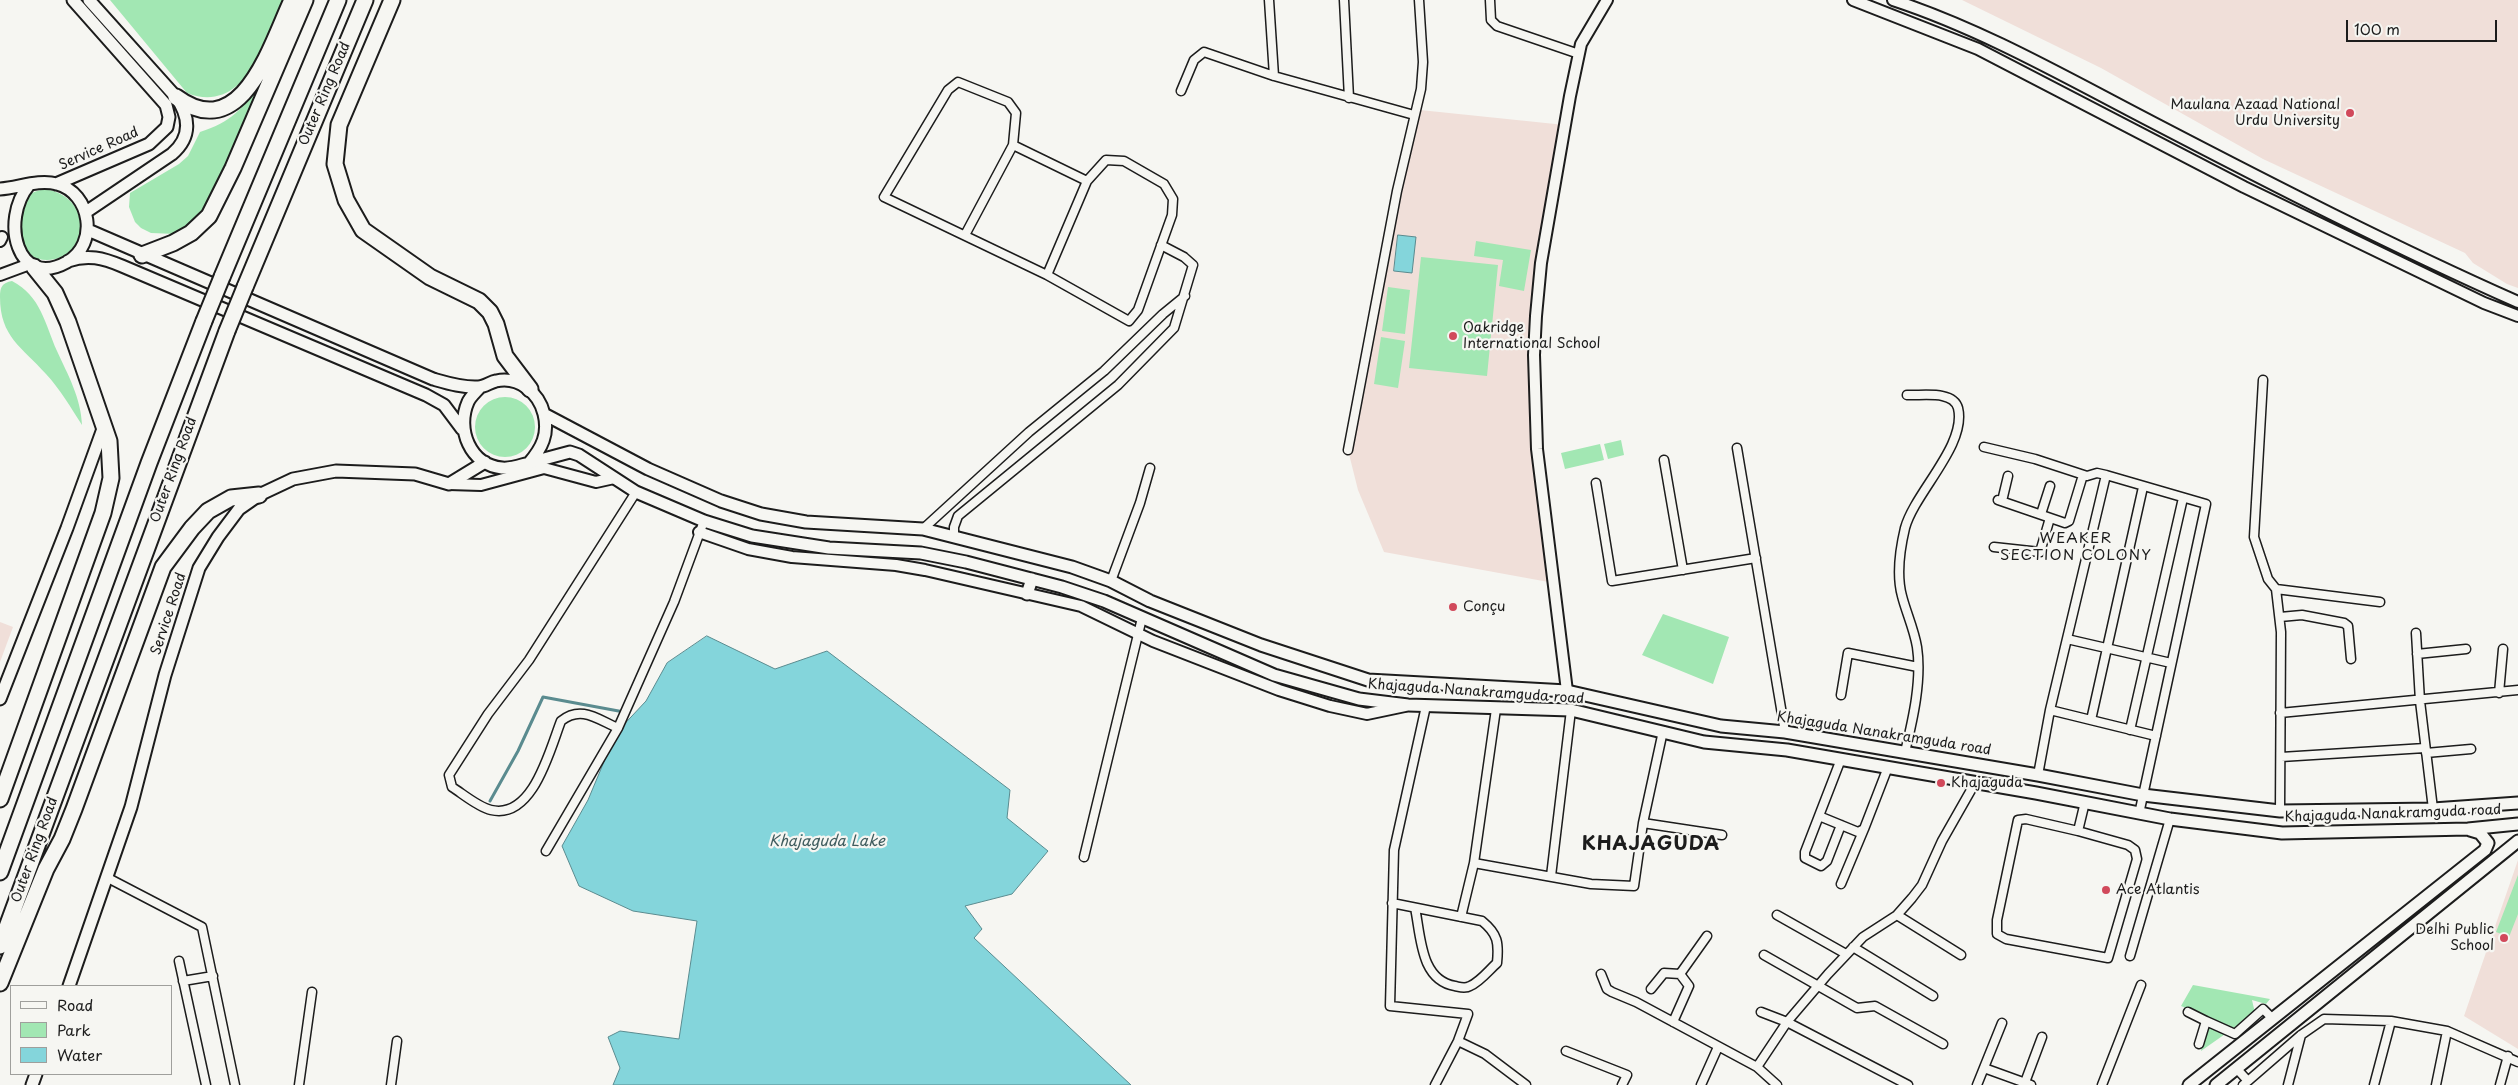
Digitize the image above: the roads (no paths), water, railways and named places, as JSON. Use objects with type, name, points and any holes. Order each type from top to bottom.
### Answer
[{"type":"highway","points":[[176,97],[196,109],[208,111],[234,102],[244,95],[259,72],[292,0]]},
{"type":"highway","points":[[142,255],[173,243],[191,233],[209,216],[232,168],[305,0]]},
{"type":"highway","name":"Outer Ring Road","points":[[0,872],[149,463],[204,321],[338,0]]},
{"type":"highway","name":"Outer Ring Road","points":[[0,946],[227,331],[365,0]]},
{"type":"highway","points":[[392,0],[339,125],[335,164],[346,200],[363,230],[430,277],[479,301],[490,312],[496,324],[505,356],[530,389]]},
{"type":"highway","points":[[0,799],[108,496],[111,453],[104,426],[68,322],[55,293],[30,266]]},
{"type":"highway","points":[[0,983],[46,869],[62,839],[74,809],[163,567],[192,528],[208,511],[231,498],[259,495]]},
{"type":"main road","name":"Service Road","points":[[56,184],[149,144],[167,127],[168,117],[166,106],[73,0]]},
{"type":"main road","points":[[86,212],[157,166],[183,145],[186,115],[176,97],[89,0]]},
{"type":"main road","points":[[6,205],[16,193],[30,184]]},
{"type":"main road","points":[[0,189],[30,184],[56,184],[69,190],[79,199],[86,212],[88,230],[81,248],[68,262]]},
{"type":"main road","points":[[88,230],[142,255],[433,379],[448,384],[480,387],[496,381],[514,381],[530,389],[540,400],[546,428],[543,444],[529,463],[503,468],[485,462],[474,454],[467,444],[463,417],[468,400],[480,387]]},
{"type":"main road","points":[[1,236],[8,250],[18,260],[30,266],[52,268],[82,256],[106,259],[426,395],[444,405],[455,417],[465,435]]},
{"type":"main road","name":"Khajaguda Nanakramguda road","points":[[544,414],[648,469],[721,501],[761,514],[806,522],[923,529],[1072,567],[1111,581],[1181,614],[1261,645],[1368,680],[1567,691],[1721,726],[1786,732],[2038,775],[2142,795],[2280,811],[2433,810],[2518,803]]},
{"type":"main road","points":[[0,699],[67,528],[104,426]]},
{"type":"main road","name":"Khajaguda Nanakramguda road","points":[[529,463],[570,452],[580,455],[636,492],[704,521],[752,536],[792,544],[921,553],[1032,579],[1098,599],[1293,681],[1359,699],[1426,706],[1571,710],[1704,742],[1787,750],[2085,802],[2139,814],[2282,833],[2468,829],[2518,824]]},
{"type":"main road","points":[[449,484],[485,462]]},
{"type":"main road","name":"Service Road","points":[[68,985],[131,807],[165,675],[199,568],[218,537],[240,508],[259,495],[293,479],[336,471],[415,474],[449,484]]},
{"type":"main road","points":[[1027,594],[1032,579]]},
{"type":"main road","points":[[2189,1085],[2485,850],[2488,843],[2480,833],[2468,829]]},
{"type":"main road","points":[[2216,1085],[2518,841]]},
{"type":"street","points":[[1269,0],[1274,76]]},
{"type":"street","points":[[1344,0],[1349,98]]},
{"type":"street","points":[[1348,450],[1395,200],[1423,76],[1419,0]]},
{"type":"street","points":[[1490,0],[1491,20],[1497,26],[1579,54]]},
{"type":"street","points":[[1567,691],[1537,449],[1534,355],[1541,263],[1579,54],[1582,44],[1607,0]]},
{"type":"street","points":[[1853,0],[1978,49],[2244,187],[2484,303],[2518,316]]},
{"type":"street","points":[[1893,0],[1928,12],[1983,35],[2293,195],[2518,302]]},
{"type":"street","points":[[1181,91],[1194,60],[1204,52],[1274,76],[1414,115]]},
{"type":"street","points":[[965,235],[1012,145],[1016,121],[1013,106],[965,83],[954,84],[948,90],[884,197],[1047,275],[1129,321],[1138,310],[1174,206],[1173,199],[1164,184],[1124,161],[1106,160],[1087,181],[1047,275]]},
{"type":"street","points":[[1012,145],[1087,181]]},
{"type":"street","points":[[954,537],[954,527],[958,516],[1118,385],[1174,328],[1193,266],[1160,247]]},
{"type":"street","points":[[0,275],[30,266]]},
{"type":"street","points":[[923,529],[1029,432],[1104,371],[1185,296]]},
{"type":"street","points":[[2263,380],[2254,537],[2268,579],[2276,589],[2280,617],[2280,811]]},
{"type":"street","points":[[1905,752],[1911,726],[1918,667],[1917,646],[1901,593],[1900,552],[1906,525],[1915,504],[1953,442],[1959,419],[1958,408],[1952,399],[1945,396],[1907,395]]},
{"type":"street","points":[[1984,446],[2035,459],[2083,475],[2090,476],[2097,473],[2106,475],[2206,504],[2139,814]]},
{"type":"street","points":[[1737,448],[1786,732]]},
{"type":"street","points":[[1664,460],[1683,570]]},
{"type":"street","points":[[449,484],[481,486],[544,468],[596,482],[614,478]]},
{"type":"street","points":[[1111,581],[1140,503],[1150,468]]},
{"type":"street","points":[[2008,476],[2000,500],[2059,522],[2068,522],[2083,475]]},
{"type":"street","points":[[2038,775],[2066,639],[2106,475]]},
{"type":"street","points":[[1596,483],[1612,581],[1756,558]]},
{"type":"street","points":[[2041,514],[2050,486]]},
{"type":"street","points":[[2090,720],[2143,487]]},
{"type":"street","points":[[618,728],[584,713],[574,712],[567,716],[561,721],[530,794],[517,806],[507,810],[490,810],[452,786],[449,780],[450,770],[488,714],[530,660],[636,492]]},
{"type":"street","points":[[2130,730],[2183,498]]},
{"type":"street","points":[[1994,547],[2040,552],[2050,518]]},
{"type":"street","points":[[546,851],[618,728],[674,602],[704,521]]},
{"type":"street","points":[[699,532],[748,549],[792,557],[925,570],[1092,609],[1153,641],[1279,690],[1330,706],[1367,714],[1408,705]]},
{"type":"street","points":[[2276,589],[2380,602]]},
{"type":"street","points":[[2280,617],[2302,615],[2344,623],[2348,626],[2350,659]]},
{"type":"street","points":[[1084,857],[1142,618]]},
{"type":"street","points":[[2416,633],[2420,701],[2433,810]]},
{"type":"street","points":[[2066,639],[2172,663]]},
{"type":"street","points":[[2417,654],[2466,649]]},
{"type":"street","points":[[2500,693],[2503,649]]},
{"type":"street","points":[[1841,695],[1848,653],[1918,667]]},
{"type":"street","points":[[2280,713],[2420,701],[2518,690]]},
{"type":"street","points":[[1426,706],[1398,828],[1392,878],[1390,1006],[1468,1014],[1458,1041],[1434,1085]]},
{"type":"street","points":[[1462,916],[1474,863],[1472,861],[1496,709]]},
{"type":"street","points":[[1551,876],[1571,710]]},
{"type":"street","points":[[2050,710],[2156,736]]},
{"type":"street","points":[[1474,863],[1591,884],[1634,886],[1644,823],[1663,731]]},
{"type":"street","points":[[2281,757],[2472,749]]},
{"type":"street","points":[[1841,759],[1805,858],[1821,866],[1827,861],[1841,825]]},
{"type":"street","points":[[1841,884],[1888,767]]},
{"type":"street","points":[[1757,1067],[1787,1022],[1846,954],[1863,938],[1897,915],[1922,885],[1942,841],[1975,783]]},
{"type":"street","points":[[2078,831],[2085,802]]},
{"type":"street","points":[[1819,816],[1858,832],[1864,829]]},
{"type":"street","points":[[2026,819],[2078,831],[2128,845],[2135,850],[2137,859],[2108,958],[2006,939],[1997,934],[1997,920],[2018,820],[2026,819]]},
{"type":"street","points":[[2130,956],[2170,819]]},
{"type":"street","points":[[1644,823],[1722,835]]},
{"type":"street","points":[[106,877],[202,927],[236,1085]]},
{"type":"street","points":[[1392,903],[1482,921],[1493,930],[1498,951],[1497,963],[1471,986],[1463,988],[1447,985],[1438,979],[1423,955],[1415,908]]},
{"type":"street","points":[[1777,915],[1846,954]]},
{"type":"street","points":[[1897,915],[1961,955]]},
{"type":"street","points":[[1680,974],[1707,936]]},
{"type":"street","points":[[1853,947],[1933,996]]},
{"type":"street","points":[[1764,955],[1857,1008],[1875,1006],[1943,1044]]},
{"type":"street","points":[[179,961],[206,1085]]},
{"type":"street","points":[[1652,990],[1664,973],[1680,974],[1689,986],[1673,1022]]},
{"type":"street","points":[[1601,974],[1607,988],[1612,992],[1636,1002],[1757,1067],[1776,1085]]},
{"type":"street","points":[[183,981],[212,976]]},
{"type":"street","points":[[2102,1085],[2141,984]]},
{"type":"street","points":[[299,1085],[312,992]]},
{"type":"street","points":[[2188,1012],[2235,1034],[2263,1009],[2272,1018]]},
{"type":"street","points":[[1761,1012],[1787,1022],[1908,1085]]},
{"type":"street","points":[[2236,1068],[2246,1083],[2300,1035],[2324,1019],[2392,1021],[2447,1031],[2518,1062]]},
{"type":"street","points":[[2199,1044],[2206,1021]]},
{"type":"street","points":[[2374,1085],[2392,1021]]},
{"type":"street","points":[[1977,1085],[2002,1023]]},
{"type":"street","points":[[2436,1085],[2447,1031]]},
{"type":"street","points":[[2288,1085],[2300,1035]]},
{"type":"street","points":[[1984,1068],[2027,1084],[2042,1037]]},
{"type":"street","points":[[391,1085],[397,1041]]},
{"type":"street","points":[[1458,1041],[1485,1054],[1526,1085]]},
{"type":"street","points":[[1701,1085],[1718,1047]]},
{"type":"street","points":[[1566,1051],[1627,1075],[1622,1085]]},
{"type":"street","points":[[2500,1085],[2508,1056]]},
{"type":"street","points":[[2248,1059],[2259,1071]]},
{"type":"water","points":[[1398,235],[1416,237],[1412,273],[1394,271]]},
{"type":"water","name":"Khajaguda Lake","points":[[707,636],[775,669],[827,651],[1010,790],[1007,818],[1048,851],[1012,894],[965,906],[982,929],[974,938],[1131,1085],[613,1085],[620,1068],[608,1037],[620,1031],[679,1039],[697,921],[633,911],[579,886],[562,846],[588,800],[616,733],[646,701],[667,663]]},
{"type":"waterway","points":[[490,801],[518,751],[543,697],[624,712]]},
{"type":"place","name":"Maulana Azaad National Urdu University","points":[[2350,113]]},
{"type":"place","name":"Oakridge International School","points":[[1453,336]]},
{"type":"place","name":"Conçu","points":[[1453,607]]},
{"type":"place","name":"Khajaguda","points":[[1941,783]]},
{"type":"place","name":"Ace Atlantis","points":[[2106,890]]},
{"type":"place","name":"Delhi Public School","points":[[2504,938]]},
{"type":"district","name":"WEAKER SECTION COLONY","points":[[2076,548]]},
{"type":"district","name":"KHAJAGUDA","points":[[1651,845]]}]
